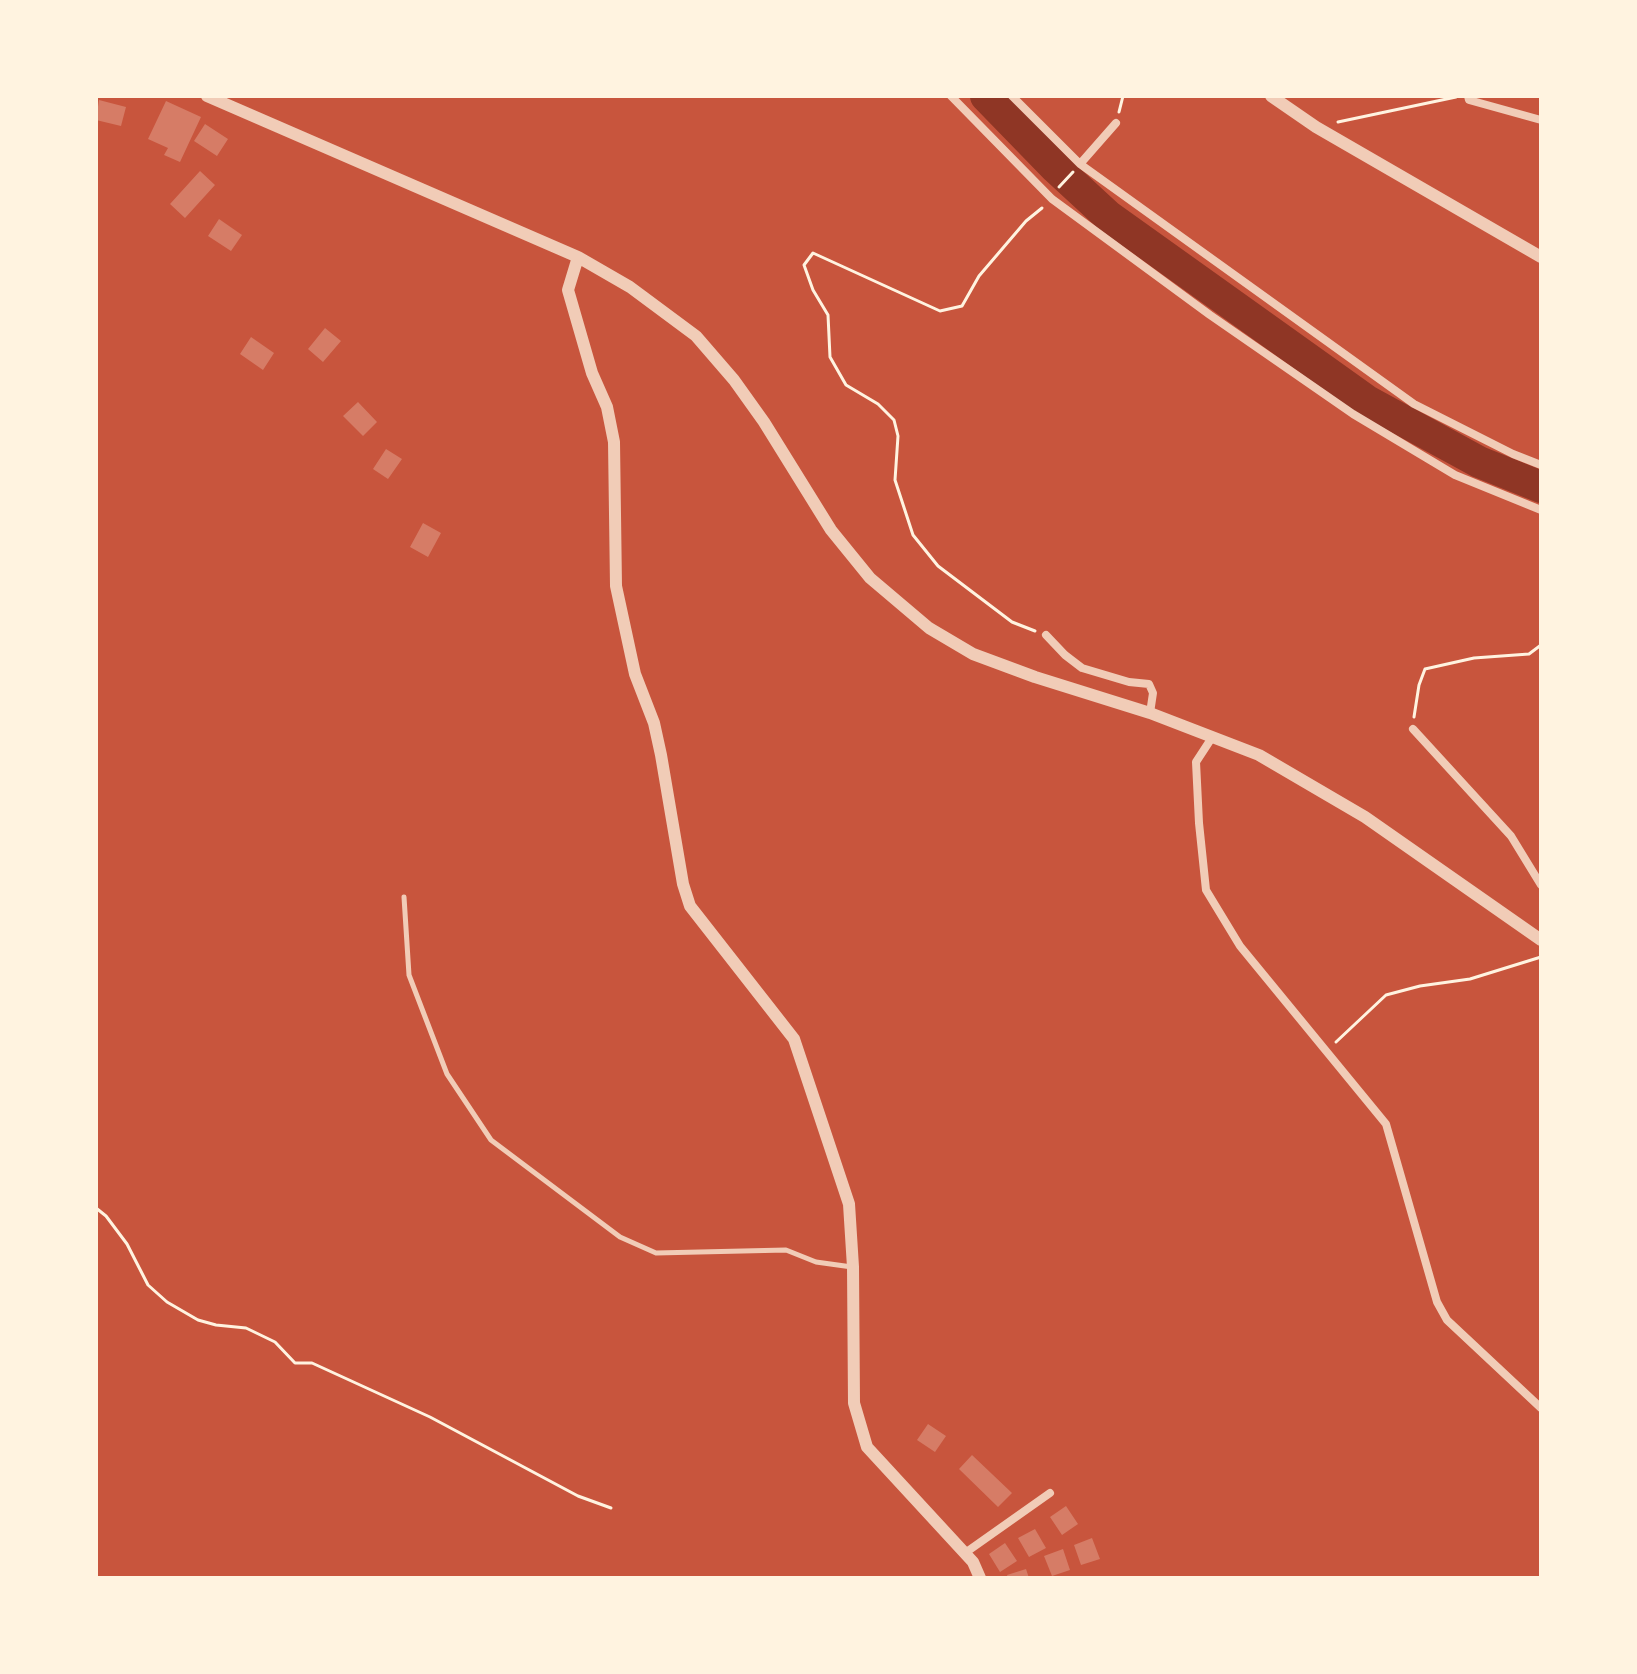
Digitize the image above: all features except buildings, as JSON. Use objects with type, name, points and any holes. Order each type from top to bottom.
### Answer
[{"type":"street","points":[[207,96],[578,257],[630,287],[696,336],[734,380],[764,422],[831,530],[870,578],[929,628],[973,654],[1150,713],[1259,755],[1365,817],[1541,940]]},
{"type":"street","points":[[951,96],[1052,199],[1210,315],[1353,414],[1455,475],[1541,510]]},
{"type":"street","points":[[1012,96],[1080,164],[1414,404],[1541,465]]},
{"type":"street","points":[[1271,96],[1316,127],[1541,257]]},
{"type":"street","points":[[1468,96],[1469,100],[1541,120]]},
{"type":"street","points":[[1080,164],[1116,123]]},
{"type":"street","points":[[578,257],[568,290],[592,373],[607,407],[614,442],[616,586],[635,674],[659,745],[683,884],[690,906],[794,1039],[849,1204],[853,1267],[854,1403],[867,1447],[965,1553],[980,1578]]},
{"type":"street","points":[[1046,635],[1082,668],[1129,682],[1149,684],[1153,693],[1150,713]]},
{"type":"street","points":[[1413,729],[1511,836],[1541,885]]},
{"type":"street","points":[[1213,736],[1196,762],[1206,890],[1240,946],[1386,1124],[1437,1302],[1447,1320],[1541,1408]]},
{"type":"street","points":[[965,1553],[1050,1493]]},
{"type":"lane","points":[[404,897],[409,975],[447,1074],[491,1140],[620,1237],[656,1253],[786,1250],[816,1262],[853,1267]]},
{"type":"path","points":[[1316,127],[1459,96]]},
{"type":"path","points":[[1058,189],[1080,164]]},
{"type":"path","points":[[1046,635],[1012,622],[938,566],[913,535],[895,480],[898,436],[894,420],[878,404],[846,385],[830,357],[828,315],[813,290],[804,265],[813,253],[940,311],[962,306],[979,276],[1017,232],[1052,199]]},
{"type":"path","points":[[1413,729],[1419,685],[1425,669],[1474,658],[1529,654],[1541,645]]},
{"type":"path","points":[[1328,1050],[1386,995],[1420,986],[1470,979],[1541,957]]},
{"type":"path","points":[[96,1208],[127,1244],[148,1285],[167,1302],[198,1320],[246,1328],[275,1342],[295,1363],[312,1363],[430,1417],[578,1496],[611,1508]]},
{"type":"waterway","points":[[986,96],[1108,216],[1367,401],[1479,462],[1541,487]]}]
